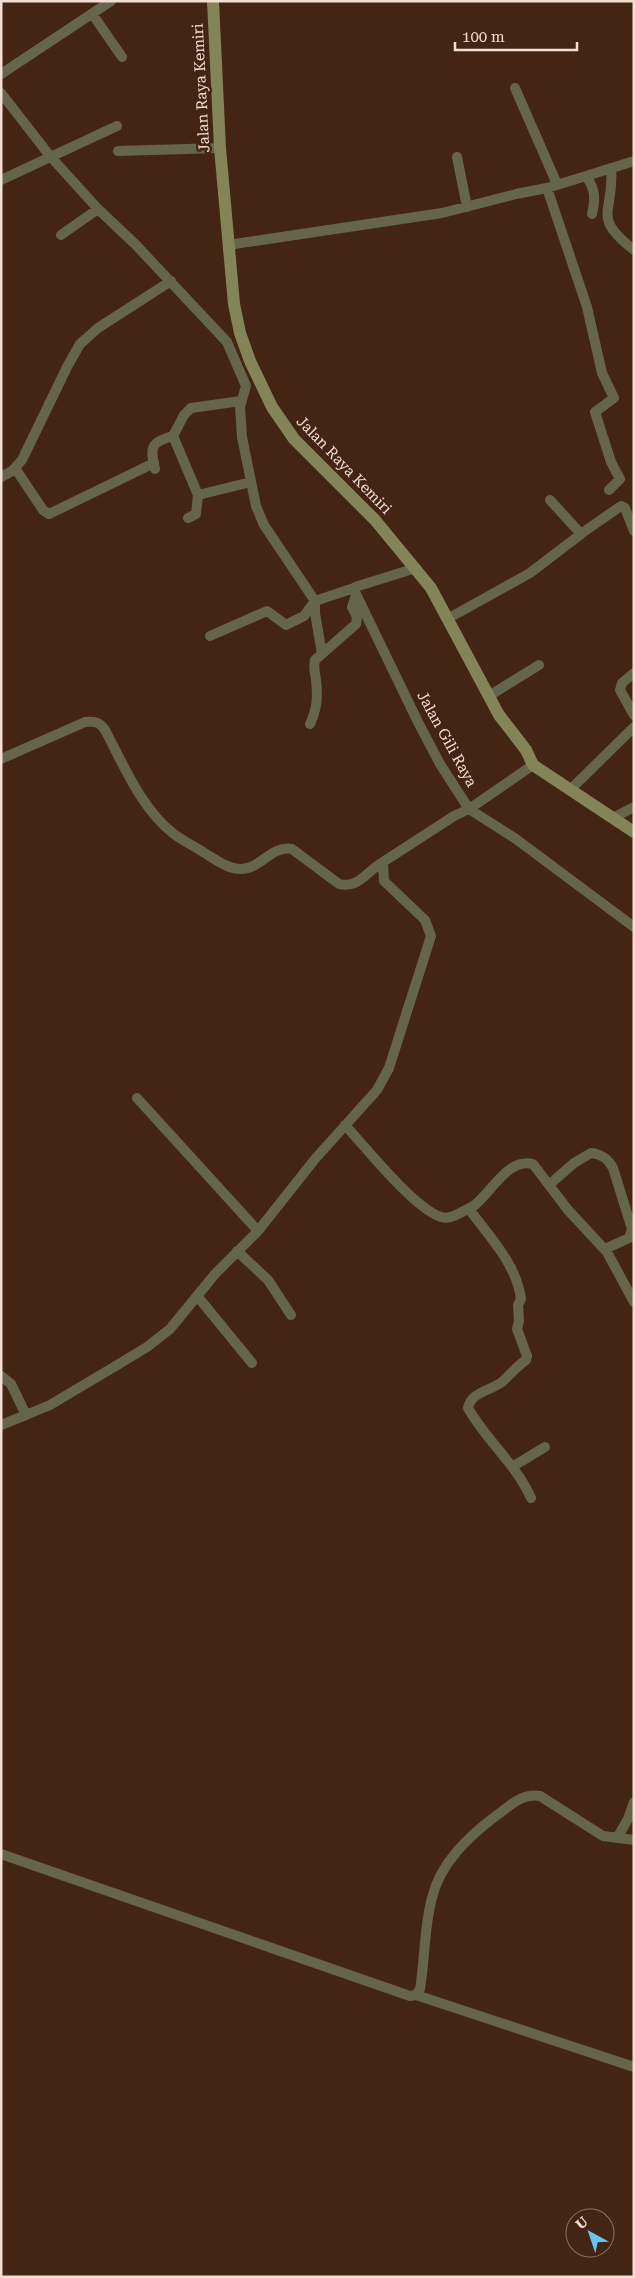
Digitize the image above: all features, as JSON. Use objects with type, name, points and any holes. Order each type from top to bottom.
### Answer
[{"type":"street","points":[[1,74],[93,15],[111,1]]},
{"type":"street","name":"Jalan Raya Kemiri","points":[[213,1],[220,148],[234,304],[232,338],[250,361],[272,406],[288,432],[375,520],[431,588],[449,618],[499,715],[526,750],[533,765],[572,789],[634,832]]},
{"type":"street","points":[[93,15],[122,57]]},
{"type":"street","points":[[516,88],[552,186],[587,307],[602,373],[614,398],[595,412],[611,462],[620,479],[609,490]]},
{"type":"street","points":[[1,93],[50,156],[98,209],[232,338],[245,380],[245,391],[241,402],[243,447],[256,506],[264,525],[315,601],[322,654]]},
{"type":"street","points":[[1,180],[117,126]]},
{"type":"street","points":[[118,151],[220,148]]},
{"type":"street","points":[[457,157],[467,207]]},
{"type":"street","points":[[228,245],[389,222],[467,207],[552,186],[634,161]]},
{"type":"street","points":[[611,168],[612,188],[606,215],[614,233],[634,250]]},
{"type":"street","points":[[586,176],[595,193],[596,201],[592,214]]},
{"type":"street","points":[[61,234],[98,209]]},
{"type":"street","points":[[1,477],[15,468],[22,460],[67,366],[80,344],[98,328],[171,281]]},
{"type":"street","points":[[15,468],[43,510],[49,514],[154,466],[152,454],[154,445],[160,439],[172,436],[184,415],[191,408],[241,402]]},
{"type":"street","points":[[172,436],[198,494],[196,514],[188,518]]},
{"type":"street","points":[[198,494],[251,482]]},
{"type":"street","points":[[550,500],[582,533]]},
{"type":"street","points":[[449,618],[530,573],[621,506],[625,508],[634,531]]},
{"type":"street","points":[[210,636],[267,611],[283,624],[290,624],[304,616],[315,601],[355,592],[416,568]]},
{"type":"street","points":[[310,724],[316,713],[317,700],[313,666],[315,660],[358,621],[352,607],[355,592]]},
{"type":"street","name":"Jalan Gili Raya","points":[[355,592],[422,730],[440,764],[469,809],[516,839],[634,927]]},
{"type":"street","points":[[489,696],[539,665]]},
{"type":"street","points":[[634,673],[622,683],[620,690],[634,715]]},
{"type":"street","points":[[1,759],[85,722],[95,721],[106,730],[136,790],[168,829],[226,865],[245,869],[253,866],[280,848],[292,849],[339,884],[347,886],[354,884],[383,862],[454,816],[469,809],[533,765]]},
{"type":"street","points":[[572,789],[634,727]]},
{"type":"street","points":[[613,818],[634,807]]},
{"type":"street","points":[[1,1425],[50,1405],[147,1347],[170,1329],[215,1274],[258,1230],[315,1159],[377,1090],[389,1068],[431,936],[425,920],[384,881],[383,862]]},
{"type":"street","points":[[137,1098],[258,1230]]},
{"type":"street","points":[[345,1125],[414,1199],[428,1210],[443,1217],[450,1217],[469,1209],[517,1164],[533,1164],[605,1249],[634,1302]]},
{"type":"street","points":[[549,1185],[591,1152],[608,1159],[613,1168],[632,1228],[629,1238],[605,1249]]},
{"type":"street","points":[[469,1209],[506,1261],[515,1277],[521,1299],[518,1305],[520,1321],[517,1329],[528,1356],[502,1382],[476,1395],[469,1402],[468,1408],[489,1440],[512,1467],[531,1498]]},
{"type":"street","points":[[237,1251],[268,1280],[291,1315]]},
{"type":"street","points":[[198,1297],[252,1363]]},
{"type":"street","points":[[1,1376],[11,1384],[26,1415]]},
{"type":"street","points":[[512,1467],[545,1448]]},
{"type":"street","points":[[416,1995],[421,1980],[432,1898],[440,1877],[458,1851],[477,1830],[519,1799],[529,1794],[540,1796],[603,1836],[634,1840]]},
{"type":"street","points":[[617,1838],[628,1819],[633,1804]]},
{"type":"street","points":[[1,1854],[410,1996],[416,1995],[634,2067]]}]
